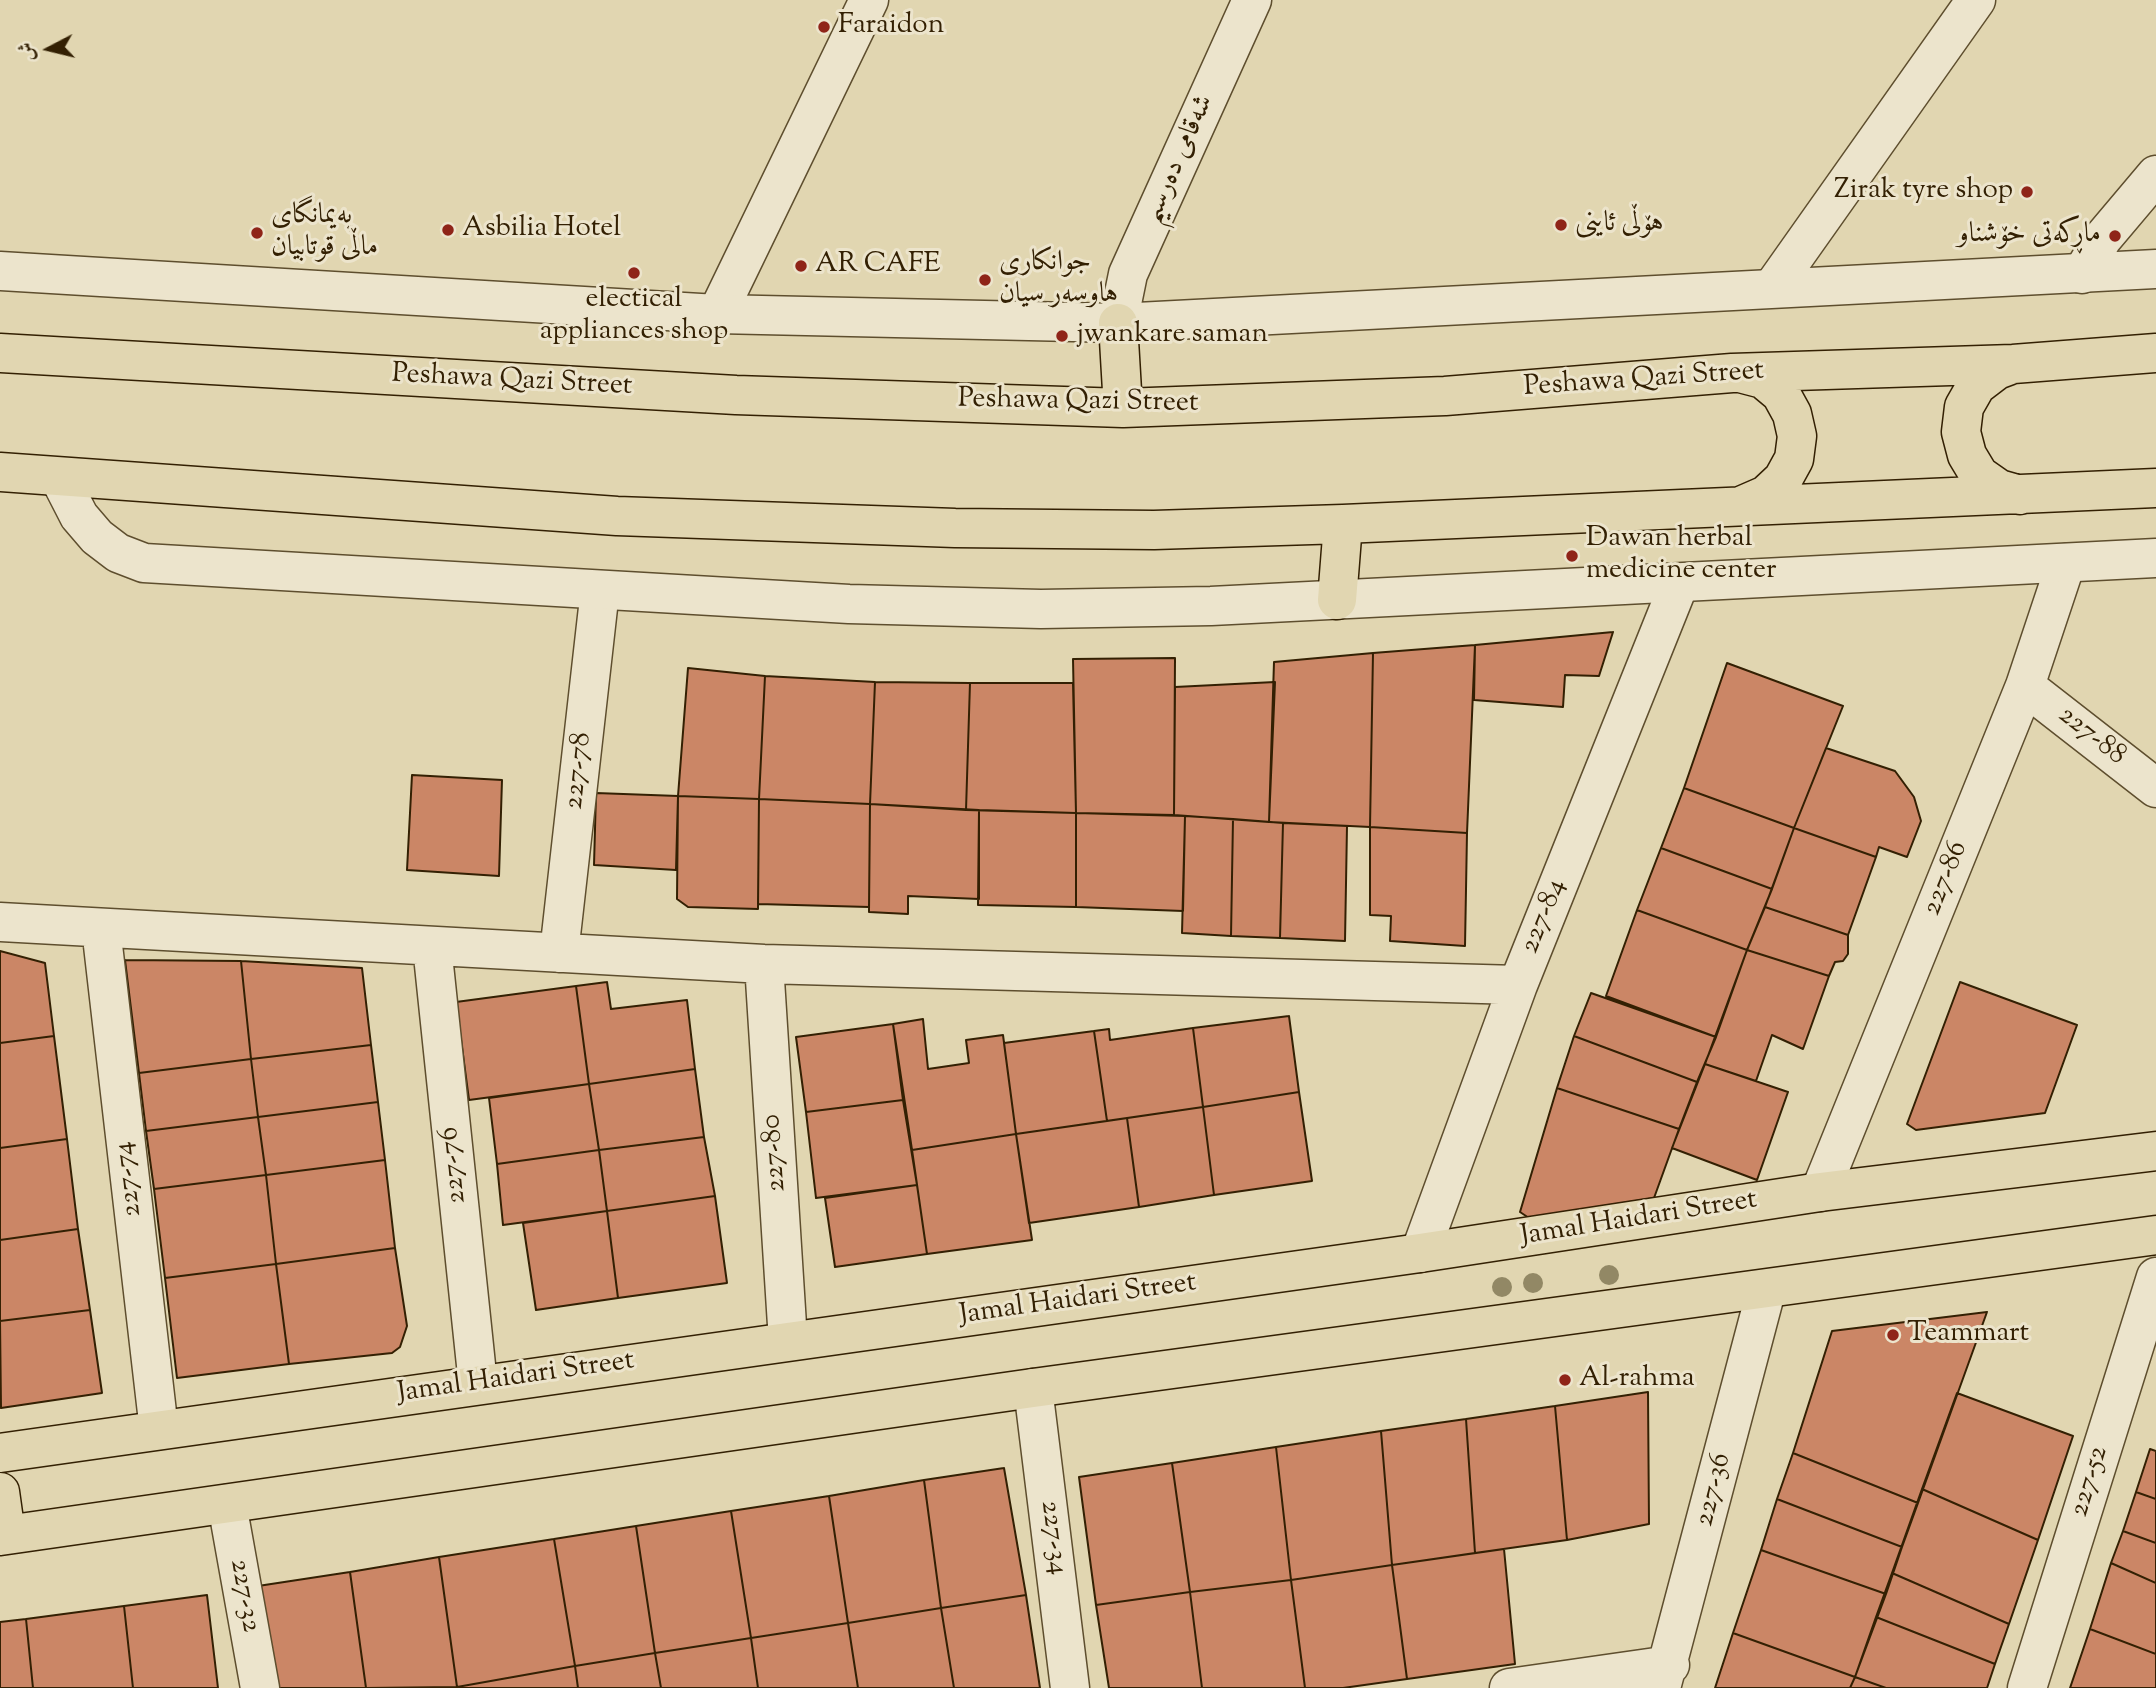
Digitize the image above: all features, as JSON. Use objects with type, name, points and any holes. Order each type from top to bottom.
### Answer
[{"type":"main road","points":[[1118,323],[1123,408]]},
{"type":"main road","name":"Peshawa Qazi Street","points":[[0,353],[736,395],[1123,408],[1445,396],[1732,373],[2013,365],[2156,353]]},
{"type":"main road","points":[[2013,365],[1997,370],[1976,386],[1964,407],[1961,432],[1967,455],[1979,475],[1999,489],[2024,496]]},
{"type":"main road","points":[[1732,373],[1752,374],[1772,386],[1788,403],[1797,436],[1794,459],[1783,479],[1756,500],[1734,506]]},
{"type":"main road","points":[[0,472],[644,517],[981,528],[1154,530],[2024,496],[2156,488]]},
{"type":"main road","points":[[1337,600],[1343,524]]},
{"type":"main road","name":"Jamal Haidari Street","points":[[0,1452],[1420,1253],[1820,1192],[2156,1151]]},
{"type":"main road","points":[[0,1492],[3,1535],[1033,1388],[1766,1291],[2156,1236]]},
{"type":"street","points":[[717,314],[869,0]]},
{"type":"street","name":"شەقامی دەرسیم","points":[[1118,323],[1128,274],[1252,0]]},
{"type":"street","points":[[1773,287],[1976,0]]},
{"type":"street","points":[[2082,274],[2102,239],[2156,176]]},
{"type":"street","points":[[0,271],[717,314],[1118,323],[2156,269]]},
{"type":"street","points":[[59,477],[79,516],[97,537],[118,553],[144,562],[849,604],[1027,608],[1212,607],[2156,558]]},
{"type":"street","name":"227-86","points":[[1820,1192],[2025,686],[2066,563]]},
{"type":"street","name":"227-84","points":[[1420,1253],[1518,985],[1679,584]]},
{"type":"street","name":"227-78","points":[[559,953],[600,590]]},
{"type":"street","name":"227-88","points":[[2025,686],[2156,788]]},
{"type":"street","points":[[0,922],[764,964],[1518,985]]},
{"type":"street","name":"227-74","points":[[101,928],[159,1430]]},
{"type":"street","name":"227-76","points":[[432,946],[478,1384]]},
{"type":"street","name":"227-80","points":[[764,964],[788,1341]]},
{"type":"street","name":"227-52","points":[[2027,1688],[2156,1277]]},
{"type":"street","name":"227-36","points":[[1665,1676],[1766,1291]]},
{"type":"street","name":"227-34","points":[[1033,1388],[1070,1688]]},
{"type":"street","name":"227-32","points":[[227,1504],[260,1688]]},
{"type":"street","points":[[1510,1688],[1665,1676]]},
{"type":"building","points":[[1613,632],[1599,676],[1565,675],[1563,707],[1474,700],[1475,645]]},
{"type":"building","points":[[1475,645],[1467,833],[1370,827],[1373,653]]},
{"type":"building","points":[[1373,653],[1370,827],[1269,822],[1274,662]]},
{"type":"building","points":[[1175,658],[1174,815],[1076,813],[1073,659]]},
{"type":"building","points":[[1727,663],[1843,706],[1794,828],[1684,788]]},
{"type":"building","points":[[688,668],[765,676],[759,799],[678,796]]},
{"type":"building","points":[[765,676],[875,682],[870,804],[759,799]]},
{"type":"building","points":[[875,682],[970,683],[966,810],[870,804]]},
{"type":"building","points":[[1275,682],[1269,822],[1174,815],[1175,687]]},
{"type":"building","points":[[970,683],[1073,683],[1076,813],[966,810]]},
{"type":"building","points":[[1826,748],[1895,771],[1914,797],[1921,821],[1907,857],[1879,847],[1876,857],[1794,828]]},
{"type":"building","points":[[412,775],[502,780],[499,876],[407,870]]},
{"type":"building","points":[[1684,788],[1794,828],[1772,889],[1661,848]]},
{"type":"building","points":[[596,793],[678,796],[676,870],[594,865]]},
{"type":"building","points":[[678,796],[759,799],[758,909],[688,907],[677,899]]},
{"type":"building","points":[[759,799],[870,804],[869,907],[758,904]]},
{"type":"building","points":[[870,804],[979,810],[979,899],[908,896],[908,914],[869,912]]},
{"type":"building","points":[[979,810],[1076,813],[1076,907],[978,905]]},
{"type":"building","points":[[1076,813],[1185,816],[1183,911],[1076,907]]},
{"type":"building","points":[[1185,816],[1233,819],[1231,936],[1182,933]]},
{"type":"building","points":[[1233,819],[1283,823],[1280,938],[1231,936]]},
{"type":"building","points":[[1283,823],[1347,826],[1345,941],[1280,938]]},
{"type":"building","points":[[1370,827],[1467,833],[1465,946],[1390,941],[1391,916],[1370,915]]},
{"type":"building","points":[[1794,828],[1876,857],[1848,935],[1765,907]]},
{"type":"building","points":[[1661,848],[1772,889],[1747,950],[1637,910]]},
{"type":"building","points":[[1765,907],[1848,935],[1848,954],[1843,961],[1835,962],[1829,976],[1747,950]]},
{"type":"building","points":[[1637,910],[1747,950],[1716,1037],[1606,996]]},
{"type":"building","points":[[1747,950],[1829,976],[1803,1049],[1772,1035],[1756,1081],[1705,1064]]},
{"type":"building","points":[[0,951],[45,963],[54,1036],[0,1043]]},
{"type":"building","points":[[125,960],[241,961],[251,1059],[139,1073]]},
{"type":"building","points":[[241,961],[362,968],[371,1045],[251,1059]]},
{"type":"building","points":[[607,982],[611,1009],[687,1000],[695,1069],[589,1084],[576,986]]},
{"type":"building","points":[[1960,982],[2077,1025],[2045,1113],[1916,1130],[1907,1124]]},
{"type":"building","points":[[576,986],[589,1084],[469,1100],[456,1002]]},
{"type":"building","points":[[1591,993],[1716,1037],[1697,1082],[1574,1036]]},
{"type":"building","points":[[1289,1016],[1299,1092],[1203,1107],[1193,1028]]},
{"type":"building","points":[[923,1019],[928,1069],[969,1063],[966,1040],[1003,1035],[1016,1134],[912,1150],[893,1024]]},
{"type":"building","points":[[893,1024],[903,1100],[806,1112],[796,1037]]},
{"type":"building","points":[[1193,1028],[1203,1107],[1107,1121],[1094,1031],[1109,1029],[1110,1040]]},
{"type":"building","points":[[1094,1031],[1107,1121],[1016,1134],[1004,1043]]},
{"type":"building","points":[[54,1036],[67,1139],[0,1148],[0,1043]]},
{"type":"building","points":[[1574,1036],[1697,1082],[1679,1129],[1557,1088]]},
{"type":"building","points":[[371,1045],[378,1102],[258,1117],[251,1059]]},
{"type":"building","points":[[251,1059],[258,1117],[146,1131],[139,1073]]},
{"type":"building","points":[[1705,1064],[1788,1092],[1757,1180],[1672,1148]]},
{"type":"building","points":[[695,1069],[704,1137],[599,1150],[589,1084]]},
{"type":"building","points":[[589,1084],[599,1150],[497,1164],[489,1098]]},
{"type":"building","points":[[1557,1088],[1679,1129],[1654,1198],[1529,1218],[1520,1212]]},
{"type":"building","points":[[1299,1092],[1312,1181],[1214,1195],[1203,1107]]},
{"type":"building","points":[[903,1100],[917,1185],[816,1198],[806,1112]]},
{"type":"building","points":[[378,1102],[385,1160],[266,1175],[258,1117]]},
{"type":"building","points":[[1203,1107],[1214,1195],[1139,1207],[1127,1118]]},
{"type":"building","points":[[258,1117],[266,1175],[154,1189],[146,1131]]},
{"type":"building","points":[[1127,1118],[1139,1207],[1029,1223],[1016,1134]]},
{"type":"building","points":[[1016,1134],[1032,1240],[927,1254],[912,1150]]},
{"type":"building","points":[[704,1137],[715,1196],[607,1211],[599,1150]]},
{"type":"building","points":[[67,1139],[78,1229],[0,1240],[0,1148]]},
{"type":"building","points":[[599,1150],[607,1211],[503,1225],[497,1164]]},
{"type":"building","points":[[385,1160],[395,1248],[276,1264],[266,1175]]},
{"type":"building","points":[[266,1175],[276,1264],[165,1278],[154,1189]]},
{"type":"building","points":[[917,1185],[927,1254],[835,1267],[825,1198]]},
{"type":"building","points":[[715,1196],[727,1283],[618,1298],[607,1211]]},
{"type":"building","points":[[607,1211],[618,1298],[536,1310],[523,1223]]},
{"type":"building","points":[[78,1229],[90,1310],[0,1321],[0,1240]]},
{"type":"building","points":[[395,1248],[407,1326],[400,1347],[392,1353],[289,1364],[276,1264]]},
{"type":"building","points":[[276,1264],[289,1364],[177,1378],[165,1278]]},
{"type":"building","points":[[90,1310],[102,1393],[1,1408],[0,1321]]},
{"type":"building","points":[[1987,1312],[1918,1503],[1793,1453],[1832,1331]]},
{"type":"building","points":[[1648,1392],[1649,1524],[1567,1540],[1555,1406]]},
{"type":"building","points":[[1957,1393],[2073,1436],[2038,1540],[1922,1489]]},
{"type":"building","points":[[1555,1406],[1567,1540],[1475,1553],[1466,1419]]},
{"type":"building","points":[[1466,1419],[1475,1553],[1392,1565],[1381,1431]]},
{"type":"building","points":[[1381,1431],[1392,1565],[1291,1580],[1276,1447]]},
{"type":"building","points":[[1276,1447],[1291,1580],[1190,1592],[1172,1463]]},
{"type":"building","points":[[2150,1449],[2156,1451],[2156,1499],[2136,1492]]},
{"type":"building","points":[[1793,1453],[1918,1503],[1902,1547],[1777,1499]]},
{"type":"building","points":[[1172,1463],[1190,1592],[1096,1605],[1079,1477]]},
{"type":"building","points":[[1004,1468],[1026,1595],[941,1608],[924,1480]]},
{"type":"building","points":[[924,1480],[941,1608],[848,1623],[829,1496]]},
{"type":"building","points":[[1922,1489],[2038,1540],[2009,1624],[1892,1573]]},
{"type":"building","points":[[2136,1492],[2156,1499],[2156,1543],[2123,1531]]},
{"type":"building","points":[[829,1496],[848,1623],[751,1638],[731,1511]]},
{"type":"building","points":[[1777,1499],[1902,1547],[1886,1594],[1761,1550]]},
{"type":"building","points":[[731,1511],[751,1638],[655,1653],[636,1526]]},
{"type":"building","points":[[636,1526],[655,1653],[575,1666],[554,1539]]},
{"type":"building","points":[[2123,1531],[2156,1543],[2156,1583],[2111,1563]]},
{"type":"building","points":[[554,1539],[575,1666],[457,1687],[439,1557]]},
{"type":"building","points":[[1504,1549],[1515,1664],[1407,1679],[1392,1565]]},
{"type":"building","points":[[1761,1550],[1886,1594],[1855,1677],[1733,1633]]},
{"type":"building","points":[[439,1557],[457,1687],[366,1688],[350,1572]]},
{"type":"building","points":[[2111,1563],[2156,1583],[2156,1654],[2090,1629]]},
{"type":"building","points":[[1392,1565],[1407,1679],[1343,1688],[1305,1688],[1291,1580]]},
{"type":"building","points":[[350,1572],[366,1688],[274,1688],[258,1586]]},
{"type":"building","points":[[1892,1573],[2009,1624],[1995,1664],[1876,1617]]},
{"type":"building","points":[[1291,1580],[1305,1688],[1202,1688],[1190,1592]]},
{"type":"building","points":[[1190,1592],[1202,1688],[1109,1688],[1096,1605]]},
{"type":"building","points":[[207,1595],[218,1688],[133,1688],[124,1606]]},
{"type":"building","points":[[1026,1595],[1040,1688],[954,1688],[941,1608]]},
{"type":"building","points":[[124,1606],[133,1688],[33,1688],[26,1619]]},
{"type":"building","points":[[941,1608],[954,1688],[858,1688],[848,1623]]},
{"type":"building","points":[[1876,1617],[1995,1664],[1987,1688],[1886,1688],[1855,1677]]},
{"type":"building","points":[[26,1619],[33,1688],[0,1688],[0,1622]]},
{"type":"building","points":[[848,1623],[858,1688],[758,1688],[751,1638]]},
{"type":"building","points":[[2090,1629],[2156,1654],[2156,1688],[2070,1688]]},
{"type":"building","points":[[1733,1633],[1855,1677],[1850,1688],[1715,1688]]},
{"type":"building","points":[[751,1638],[758,1688],[661,1688],[655,1653]]},
{"type":"building","points":[[655,1653],[661,1688],[578,1688],[575,1666]]},
{"type":"building","points":[[575,1666],[578,1688],[457,1688],[457,1687]]},
{"type":"building","points":[[1855,1677],[1886,1688],[1850,1688]]},
{"type":"place","name":"Faraidon","points":[[824,27]]},
{"type":"place","name":"Zirak tyre shop","points":[[2027,192]]},
{"type":"place","name":"هۆڵی ئاینی","points":[[1561,225]]},
{"type":"place","name":"Asbilia Hotel","points":[[448,230]]},
{"type":"place","name":"پەیمانگای ماڵی قوتابیان","points":[[257,233]]},
{"type":"place","name":"ماڕکەتی خۆشناو","points":[[2115,236]]},
{"type":"place","name":"AR CAFE","points":[[801,266]]},
{"type":"place","name":"electical appliances shop","points":[[634,273]]},
{"type":"place","name":"جوانکاری هاوسەر سیان","points":[[985,280]]},
{"type":"place","name":"jwankare saman","points":[[1062,336]]},
{"type":"place","name":"Dawan herbal medicine center","points":[[1572,556]]},
{"type":"place","name":"Teammart","points":[[1893,1335]]},
{"type":"place","name":"Al-rahma","points":[[1565,1380]]}]
